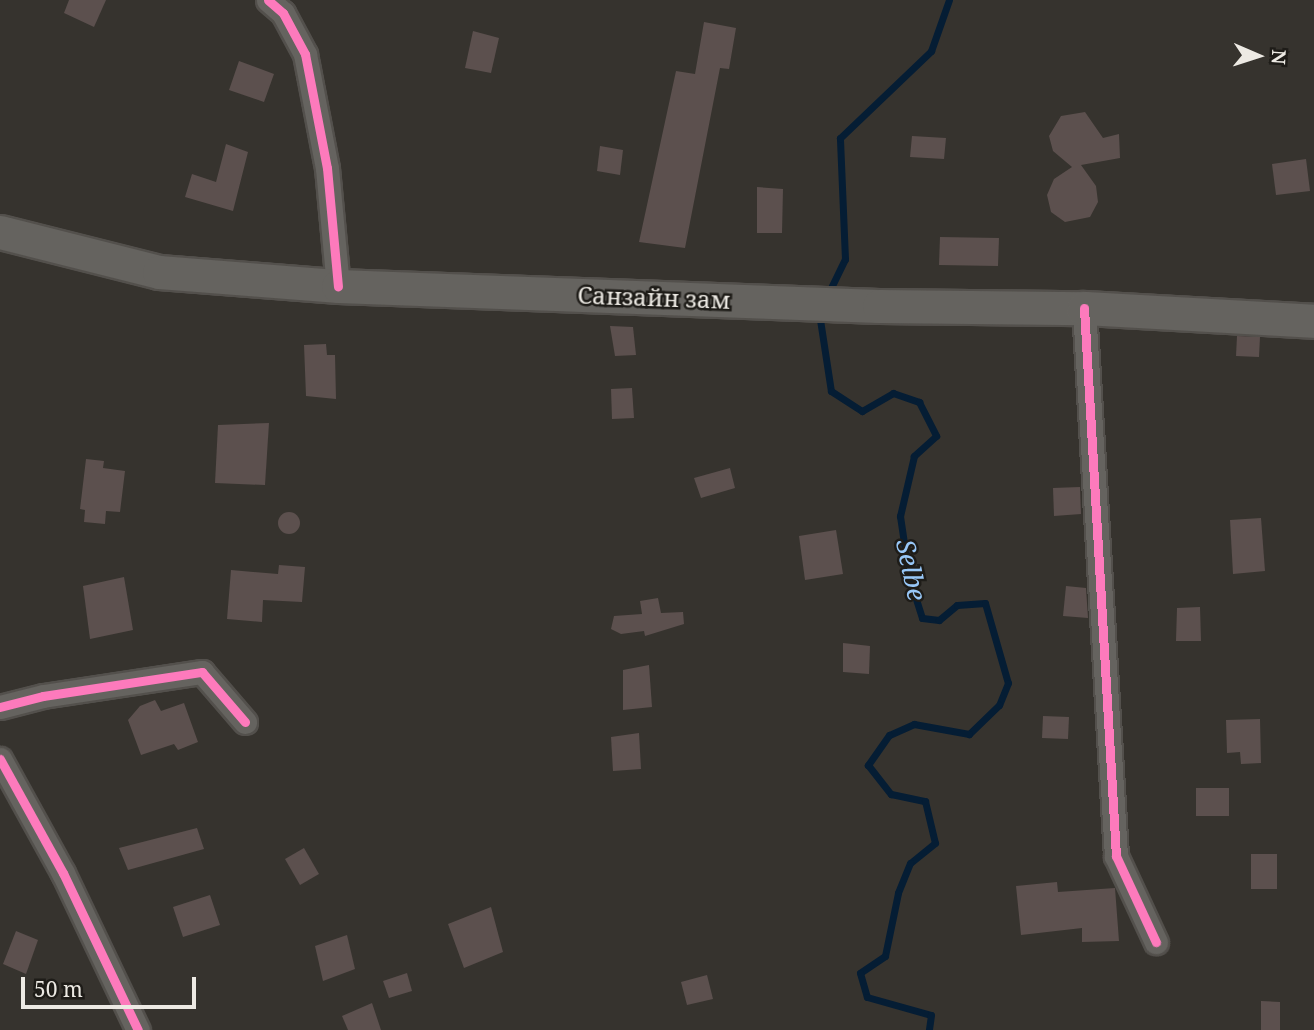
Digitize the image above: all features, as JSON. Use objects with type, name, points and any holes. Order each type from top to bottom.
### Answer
[{"type":"main road","name":"Санзайн зам","points":[[0,232],[159,272],[338,286],[879,306],[1084,308],[1314,321]]},
{"type":"street","points":[[268,0],[283,13],[305,54],[327,168],[338,286]]},
{"type":"street","points":[[1084,308],[1116,856],[1156,942]]},
{"type":"street","points":[[0,707],[43,696],[202,672],[245,722]]},
{"type":"street","points":[[0,759],[63,873],[138,1030]]},
{"type":"building","points":[[69,0],[106,0],[94,27],[64,13]]},
{"type":"building","points":[[704,22],[736,28],[729,69],[720,68],[685,248],[639,242],[676,71],[695,74]]},
{"type":"building","points":[[473,31],[499,38],[491,73],[465,68]]},
{"type":"building","points":[[239,61],[274,74],[264,102],[229,90]]},
{"type":"building","points":[[1085,112],[1103,138],[1119,134],[1120,158],[1081,165],[1096,186],[1098,202],[1090,217],[1065,222],[1051,212],[1047,195],[1054,179],[1072,167],[1053,151],[1049,136],[1061,116]]},
{"type":"building","points":[[912,136],[946,138],[944,159],[910,157]]},
{"type":"building","points":[[226,144],[248,152],[233,211],[185,197],[192,174],[216,182]]},
{"type":"building","points":[[600,146],[623,150],[620,175],[597,171]]},
{"type":"building","points":[[1306,159],[1310,191],[1276,195],[1272,164]]},
{"type":"building","points":[[757,187],[783,189],[782,233],[757,233]]},
{"type":"building","points":[[940,237],[999,238],[998,266],[939,265]]},
{"type":"building","points":[[610,326],[633,327],[636,355],[615,356]]},
{"type":"building","points":[[1237,336],[1260,337],[1259,357],[1236,356]]},
{"type":"building","points":[[326,344],[327,355],[335,355],[336,399],[306,396],[304,345]]},
{"type":"building","points":[[632,388],[634,418],[612,419],[611,389]]},
{"type":"building","points":[[269,423],[265,485],[215,483],[218,425]]},
{"type":"building","points":[[86,459],[104,461],[103,468],[125,471],[120,512],[106,511],[105,524],[84,522],[85,510],[80,509]]},
{"type":"building","points":[[730,468],[735,488],[701,498],[694,478]]},
{"type":"building","points":[[1080,487],[1081,514],[1054,516],[1053,488]]},
{"type":"building","points":[[289,512],[297,515],[300,523],[297,531],[289,534],[281,531],[278,523],[281,515]]},
{"type":"building","points":[[1261,518],[1265,571],[1233,574],[1230,520]]},
{"type":"building","points":[[836,530],[843,574],[805,580],[799,536]]},
{"type":"building","points":[[279,565],[305,567],[302,602],[263,600],[262,622],[227,619],[231,570],[278,574]]},
{"type":"building","points":[[124,577],[133,630],[90,639],[83,586]]},
{"type":"building","points":[[1066,586],[1086,588],[1088,618],[1063,616]]},
{"type":"building","points":[[658,598],[661,613],[683,612],[684,624],[645,636],[644,631],[621,634],[611,629],[614,616],[642,614],[640,601]]},
{"type":"building","points":[[1200,607],[1201,641],[1176,641],[1177,608]]},
{"type":"building","points":[[843,643],[870,646],[869,674],[843,672]]},
{"type":"building","points":[[649,665],[652,707],[623,710],[623,670]]},
{"type":"building","points":[[155,700],[161,711],[184,703],[198,742],[178,750],[174,744],[141,755],[128,720],[140,706]]},
{"type":"building","points":[[1043,716],[1069,717],[1068,739],[1042,738]]},
{"type":"building","points":[[1260,719],[1261,763],[1241,764],[1240,752],[1227,753],[1226,720]]},
{"type":"building","points":[[639,733],[641,769],[613,771],[611,737]]},
{"type":"building","points":[[1196,788],[1229,788],[1229,816],[1196,816]]},
{"type":"building","points":[[197,828],[204,849],[128,870],[119,848]]},
{"type":"building","points":[[304,848],[319,874],[300,885],[285,859]]},
{"type":"building","points":[[1251,854],[1277,854],[1277,889],[1251,889]]},
{"type":"building","points":[[1057,882],[1058,892],[1115,888],[1119,941],[1082,942],[1082,928],[1021,935],[1016,886]]},
{"type":"building","points":[[210,895],[220,925],[183,937],[173,907]]},
{"type":"building","points":[[491,907],[503,952],[464,968],[448,924]]},
{"type":"building","points":[[16,931],[38,940],[26,974],[3,964]]},
{"type":"building","points":[[347,935],[355,969],[323,981],[315,946]]},
{"type":"building","points":[[407,973],[412,991],[389,998],[383,981]]},
{"type":"building","points":[[707,975],[713,999],[687,1005],[681,982]]},
{"type":"building","points":[[1261,1001],[1280,1002],[1280,1030],[1261,1030]]},
{"type":"building","points":[[372,1003],[381,1030],[348,1030],[342,1016]]},
{"type":"waterway","name":"Selbe","points":[[827,296],[845,259],[840,138],[931,51],[949,0]]},
{"type":"waterway","name":"Selbe","points":[[819,313],[831,391],[862,411],[893,393],[919,402],[936,436],[914,456],[900,516],[909,577],[922,618],[939,620],[957,605],[985,603],[1008,683],[999,705],[969,734],[914,724],[889,735],[868,765],[891,794],[925,801],[935,843],[910,863],[898,893],[885,956],[860,973],[867,997],[931,1015],[929,1030]]},
{"type":"cycle path","points":[[268,0],[283,13],[305,54],[327,168],[338,286]]},
{"type":"cycle path","points":[[1084,308],[1116,856],[1156,942]]},
{"type":"cycle path","points":[[0,707],[43,696],[202,672],[245,722]]},
{"type":"cycle path","points":[[0,759],[63,873],[138,1030]]}]
